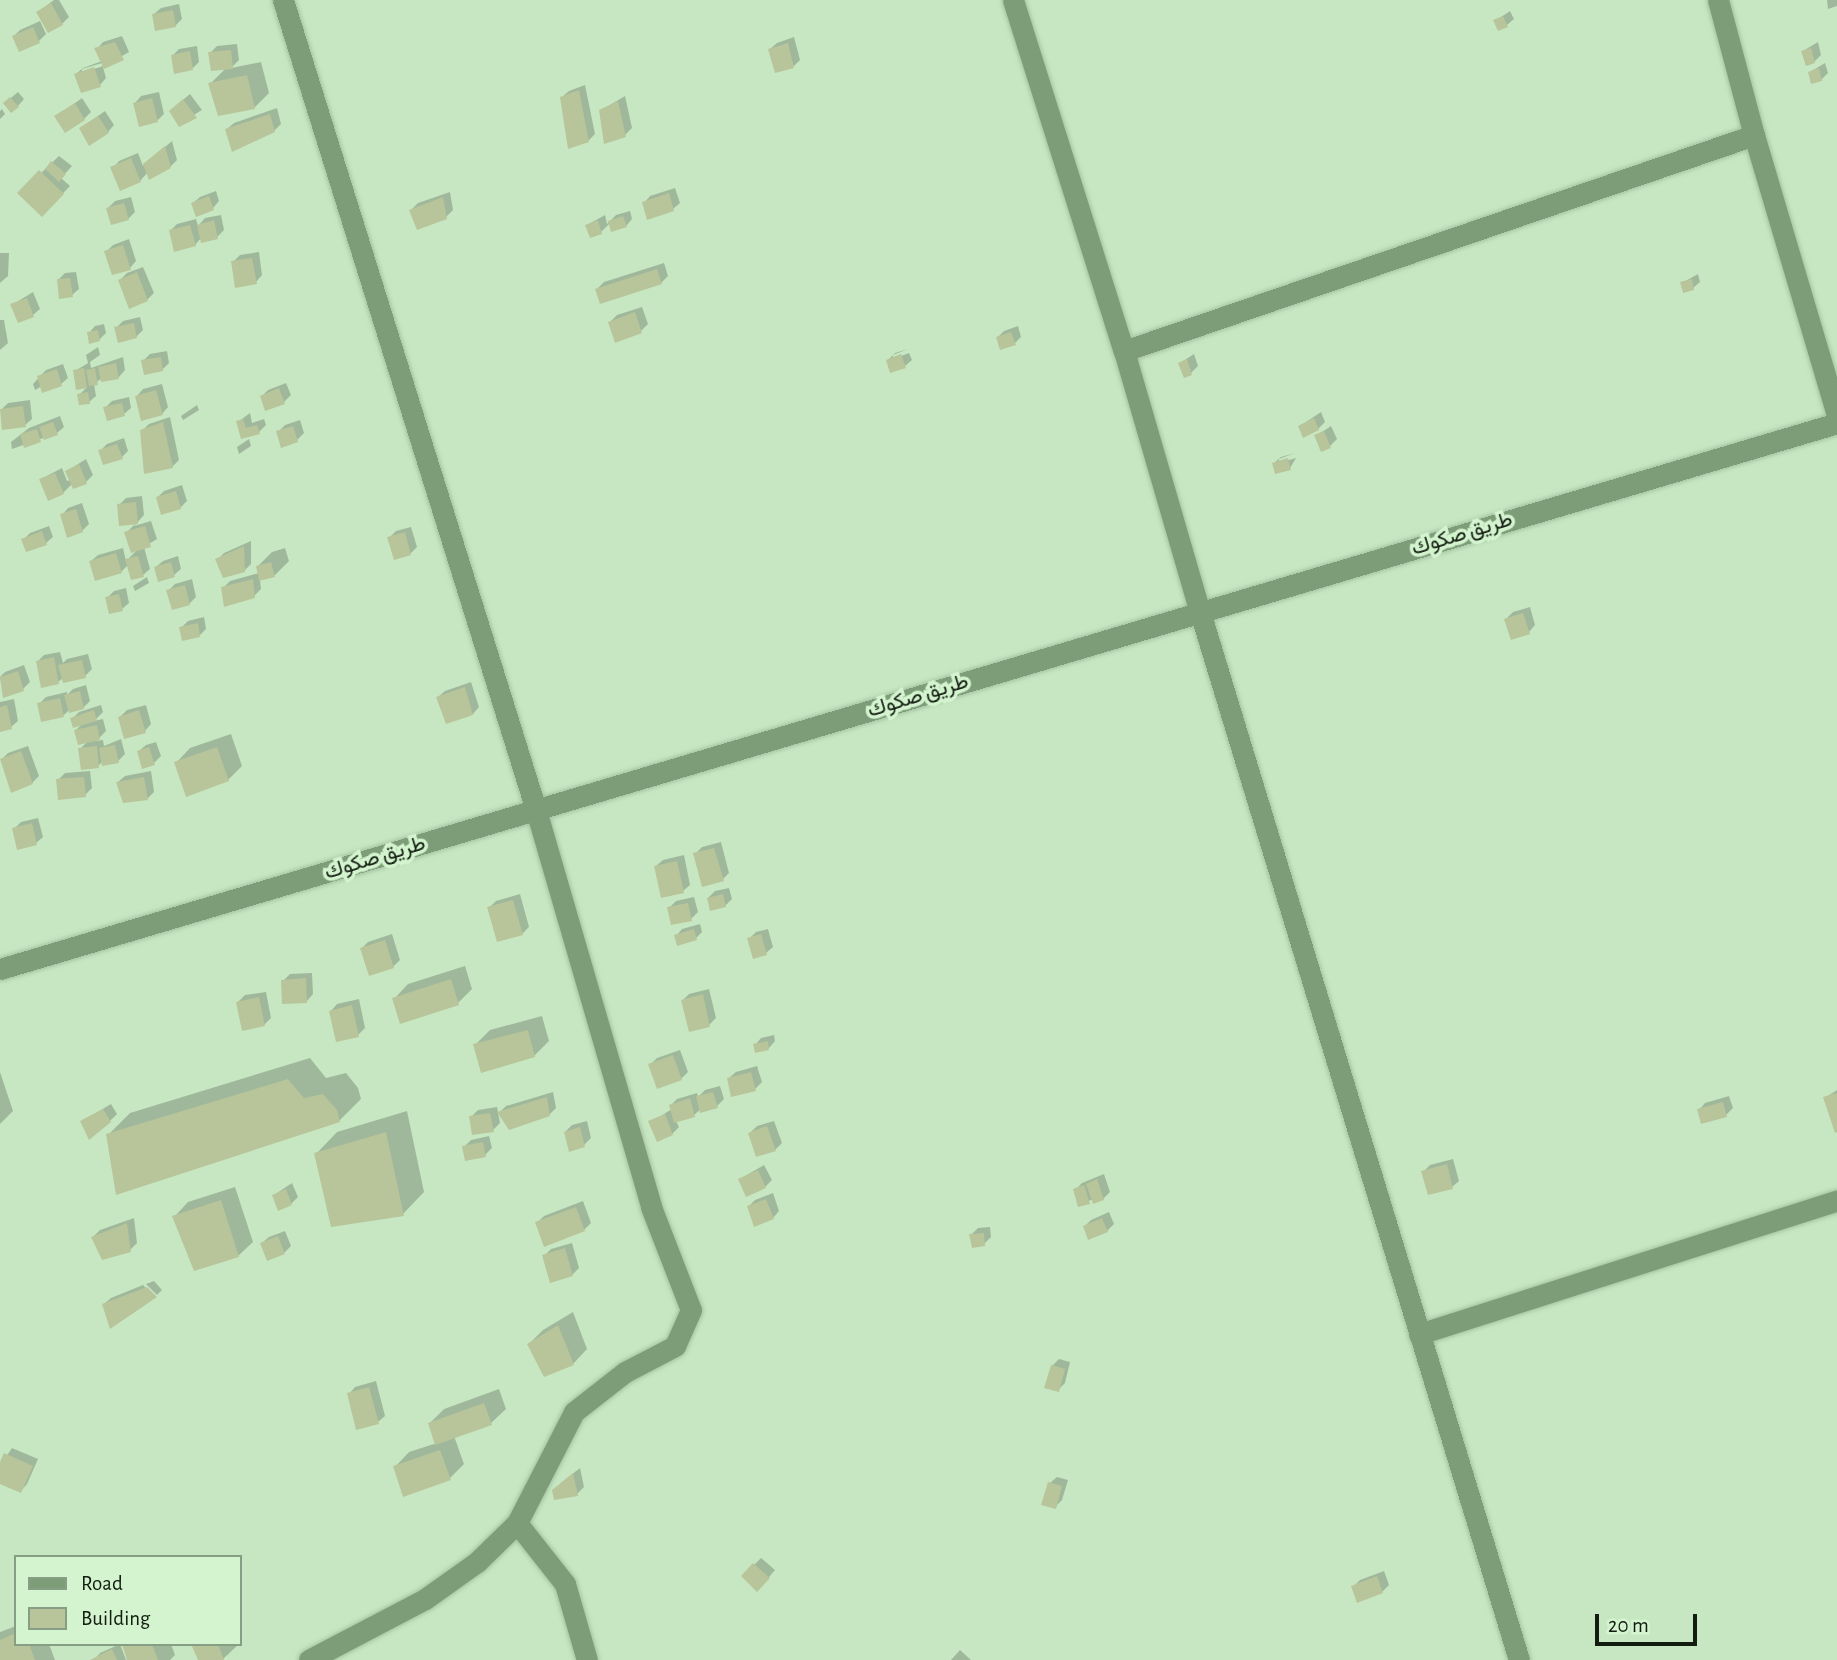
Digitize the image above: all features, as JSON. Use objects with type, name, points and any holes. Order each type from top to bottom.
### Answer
[{"type":"street","points":[[283,0],[536,810],[651,1207],[691,1310],[675,1346],[625,1372],[573,1412],[517,1522],[477,1562],[425,1599],[309,1660]]},
{"type":"street","points":[[1013,0],[1124,351],[1200,612],[1519,1660]]},
{"type":"street","points":[[1718,0],[1754,135],[1837,415]]},
{"type":"street","points":[[1124,351],[1754,135]]},
{"type":"street","name":"طريق صكوك","points":[[0,969],[1837,423]]},
{"type":"street","points":[[1419,1334],[1837,1201]]},
{"type":"street","points":[[517,1522],[565,1584],[587,1660]]},
{"type":"building","points":[[51,3],[63,25],[48,33],[36,12]]},
{"type":"building","points":[[173,10],[176,27],[155,31],[152,14]]},
{"type":"building","points":[[1503,16],[1508,27],[1498,31],[1493,20]]},
{"type":"building","points":[[33,27],[40,43],[19,52],[12,36]]},
{"type":"building","points":[[115,42],[124,60],[104,69],[94,48]]},
{"type":"building","points":[[788,43],[794,68],[775,73],[768,49]]},
{"type":"building","points":[[1811,48],[1815,63],[1806,66],[1801,51]]},
{"type":"building","points":[[231,50],[233,69],[211,71],[208,52]]},
{"type":"building","points":[[190,51],[193,70],[174,74],[171,55]]},
{"type":"building","points":[[94,67],[101,87],[81,93],[74,74]]},
{"type":"building","points":[[1819,68],[1822,81],[1811,84],[1808,72]]},
{"type":"building","points":[[247,75],[255,109],[218,116],[208,83]]},
{"type":"building","points":[[579,90],[589,142],[568,149],[560,97]]},
{"type":"building","points":[[10,97],[19,107],[11,113],[3,103]]},
{"type":"building","points":[[152,98],[158,122],[139,127],[133,103]]},
{"type":"building","points":[[183,99],[197,118],[179,127],[169,111]]},
{"type":"building","points":[[618,101],[626,137],[604,144],[599,110]]},
{"type":"building","points":[[75,103],[85,120],[65,133],[54,116]]},
{"type":"building","points":[[270,114],[275,132],[232,152],[225,129]]},
{"type":"building","points":[[98,116],[109,133],[89,146],[79,128]]},
{"type":"building","points":[[165,146],[171,168],[149,180],[143,164]]},
{"type":"building","points":[[131,158],[141,182],[120,191],[110,167]]},
{"type":"building","points":[[51,161],[66,174],[59,182],[45,169]]},
{"type":"building","points":[[39,170],[64,194],[42,217],[17,193]]},
{"type":"building","points":[[669,193],[674,211],[647,220],[642,202]]},
{"type":"building","points":[[209,196],[214,210],[196,217],[191,203]]},
{"type":"building","points":[[443,197],[447,219],[417,230],[409,210]]},
{"type":"building","points":[[124,203],[129,220],[111,225],[106,208]]},
{"type":"building","points":[[623,216],[627,227],[611,232],[608,221]]},
{"type":"building","points":[[214,220],[218,239],[201,243],[197,225]]},
{"type":"building","points":[[598,220],[602,234],[590,238],[585,225]]},
{"type":"building","points":[[190,225],[196,246],[174,252],[169,230]]},
{"type":"building","points":[[123,245],[131,270],[112,275],[104,251]]},
{"type":"building","points":[[252,258],[257,284],[235,288],[231,261]]},
{"type":"building","points":[[657,269],[662,284],[600,304],[595,289]]},
{"type":"building","points":[[137,272],[148,301],[129,309],[118,280]]},
{"type":"building","points":[[70,278],[73,297],[59,299],[57,279]]},
{"type":"building","points":[[1692,279],[1694,290],[1683,293],[1680,282]]},
{"type":"building","points":[[27,298],[34,317],[18,323],[10,304]]},
{"type":"building","points":[[635,312],[642,333],[615,343],[608,322]]},
{"type":"building","points":[[134,323],[137,338],[118,343],[114,327]]},
{"type":"building","points":[[98,330],[100,341],[89,344],[87,332]]},
{"type":"building","points":[[1011,332],[1016,345],[1000,350],[996,337]]},
{"type":"building","points":[[901,354],[906,368],[890,373],[886,360]]},
{"type":"building","points":[[161,357],[163,371],[144,375],[141,360]]},
{"type":"building","points":[[1187,359],[1192,375],[1184,378],[1178,363]]},
{"type":"building","points":[[116,363],[119,379],[101,382],[98,367]]},
{"type":"building","points":[[84,368],[87,388],[76,390],[73,370]]},
{"type":"building","points":[[95,368],[98,385],[89,386],[86,370]]},
{"type":"building","points":[[57,369],[62,386],[42,393],[37,376]]},
{"type":"building","points":[[279,388],[285,404],[265,411],[260,396]]},
{"type":"building","points":[[156,390],[163,415],[141,421],[135,396]]},
{"type":"building","points":[[88,392],[90,404],[79,405],[77,394]]},
{"type":"building","points":[[122,403],[125,416],[107,421],[103,407]]},
{"type":"building","points":[[23,406],[26,427],[2,430],[0,409]]},
{"type":"building","points":[[1314,418],[1319,430],[1303,438],[1298,426]]},
{"type":"building","points":[[243,419],[246,428],[257,425],[260,434],[241,439],[236,421]]},
{"type":"building","points":[[53,422],[58,435],[44,440],[39,427]]},
{"type":"building","points":[[163,422],[173,468],[144,474],[140,430]]},
{"type":"building","points":[[293,426],[298,442],[281,448],[276,431]]},
{"type":"building","points":[[37,429],[41,442],[24,448],[20,434]]},
{"type":"building","points":[[1324,431],[1331,448],[1321,452],[1314,435]]},
{"type":"building","points":[[117,444],[123,459],[103,465],[98,450]]},
{"type":"building","points":[[1288,458],[1291,470],[1275,474],[1272,463]]},
{"type":"building","points":[[79,464],[87,484],[73,489],[65,471]]},
{"type":"building","points":[[55,473],[64,494],[48,501],[39,479]]},
{"type":"building","points":[[176,491],[181,509],[161,515],[156,497]]},
{"type":"building","points":[[136,502],[138,524],[119,526],[117,504]]},
{"type":"building","points":[[76,509],[83,532],[67,538],[60,514]]},
{"type":"building","points":[[145,526],[151,547],[131,553],[124,532]]},
{"type":"building","points":[[42,531],[47,545],[26,552],[21,539]]},
{"type":"building","points":[[405,532],[411,555],[394,560],[387,537]]},
{"type":"building","points":[[244,546],[245,572],[223,578],[215,559]]},
{"type":"building","points":[[116,553],[122,573],[95,581],[89,561]]},
{"type":"building","points":[[138,556],[144,577],[131,580],[125,559]]},
{"type":"building","points":[[171,562],[175,577],[158,582],[154,567]]},
{"type":"building","points":[[271,562],[275,577],[259,581],[256,566]]},
{"type":"building","points":[[253,579],[255,598],[224,607],[221,587]]},
{"type":"building","points":[[185,585],[190,605],[172,610],[166,590]]},
{"type":"building","points":[[119,594],[123,611],[109,614],[105,597]]},
{"type":"building","points":[[1523,613],[1530,634],[1511,640],[1504,619]]},
{"type":"building","points":[[198,623],[200,637],[182,641],[179,627]]},
{"type":"building","points":[[54,657],[59,684],[41,688],[36,661]]},
{"type":"building","points":[[82,660],[86,678],[63,683],[58,665]]},
{"type":"building","points":[[18,671],[24,691],[3,698],[0,677]]},
{"type":"building","points":[[465,687],[473,715],[446,724],[436,697]]},
{"type":"building","points":[[80,691],[84,709],[69,713],[64,695]]},
{"type":"building","points":[[60,698],[64,717],[41,722],[37,703]]},
{"type":"building","points":[[7,705],[12,729],[0,732],[0,707]]},
{"type":"building","points":[[94,710],[97,721],[73,728],[70,718]]},
{"type":"building","points":[[139,710],[146,733],[124,739],[118,717]]},
{"type":"building","points":[[97,725],[100,740],[78,745],[74,730]]},
{"type":"building","points":[[115,745],[119,763],[102,766],[99,748]]},
{"type":"building","points":[[97,746],[99,768],[81,770],[78,748]]},
{"type":"building","points":[[149,747],[155,765],[142,769],[137,751]]},
{"type":"building","points":[[217,747],[229,781],[186,797],[174,762]]},
{"type":"building","points":[[21,751],[33,784],[11,793],[0,759]]},
{"type":"building","points":[[84,777],[86,797],[58,800],[56,779]]},
{"type":"building","points":[[144,777],[148,800],[123,803],[116,782]]},
{"type":"building","points":[[32,823],[37,845],[17,850],[12,828]]},
{"type":"building","points":[[714,848],[724,881],[702,887],[693,853]]},
{"type":"building","points":[[677,861],[684,893],[661,898],[654,866]]},
{"type":"building","points":[[723,894],[726,907],[710,911],[707,898]]},
{"type":"building","points":[[513,900],[523,935],[497,942],[487,907]]},
{"type":"building","points":[[688,903],[692,921],[671,925],[667,907]]},
{"type":"building","points":[[694,929],[697,940],[677,946],[674,935]]},
{"type":"building","points":[[761,934],[767,955],[753,959],[747,938]]},
{"type":"building","points":[[385,940],[394,968],[369,976],[360,948]]},
{"type":"building","points":[[306,978],[307,1003],[282,1004],[281,980]]},
{"type":"building","points":[[451,979],[459,1005],[400,1024],[392,998]]},
{"type":"building","points":[[703,994],[710,1027],[689,1032],[681,1000]]},
{"type":"building","points":[[259,997],[265,1026],[242,1031],[236,1002]]},
{"type":"building","points":[[352,1005],[359,1037],[336,1042],[329,1011]]},
{"type":"building","points":[[528,1030],[535,1057],[481,1073],[473,1044]]},
{"type":"building","points":[[768,1041],[769,1050],[755,1053],[753,1044]]},
{"type":"building","points":[[673,1055],[682,1080],[657,1089],[648,1064]]},
{"type":"building","points":[[751,1072],[756,1091],[731,1097],[727,1078]]},
{"type":"building","points":[[288,1079],[304,1098],[323,1094],[337,1110],[340,1122],[116,1195],[106,1134]]},
{"type":"building","points":[[713,1092],[718,1108],[700,1113],[696,1096]]},
{"type":"building","points":[[1837,1093],[1837,1132],[1835,1133],[1823,1097]]},
{"type":"building","points":[[547,1097],[550,1116],[509,1130],[497,1112]]},
{"type":"building","points":[[690,1098],[695,1117],[674,1123],[669,1105]]},
{"type":"building","points":[[1723,1102],[1727,1117],[1701,1124],[1697,1109]]},
{"type":"building","points":[[103,1109],[111,1122],[89,1140],[80,1121]]},
{"type":"building","points":[[490,1113],[494,1132],[472,1135],[469,1116]]},
{"type":"building","points":[[665,1114],[673,1135],[657,1142],[648,1121]]},
{"type":"building","points":[[767,1126],[776,1151],[756,1157],[748,1133]]},
{"type":"building","points":[[580,1127],[585,1147],[569,1152],[564,1132]]},
{"type":"building","points":[[386,1132],[404,1216],[331,1227],[314,1153]]},
{"type":"building","points":[[483,1142],[486,1157],[465,1161],[462,1146]]},
{"type":"building","points":[[1447,1164],[1453,1189],[1428,1195],[1421,1171]]},
{"type":"building","points":[[758,1170],[766,1188],[746,1197],[738,1179]]},
{"type":"building","points":[[1097,1179],[1104,1200],[1093,1204],[1086,1184]]},
{"type":"building","points":[[1084,1185],[1090,1204],[1078,1207],[1073,1189]]},
{"type":"building","points":[[286,1189],[292,1205],[278,1211],[272,1195]]},
{"type":"building","points":[[766,1199],[774,1219],[754,1227],[747,1206]]},
{"type":"building","points":[[221,1200],[239,1257],[194,1271],[172,1216]]},
{"type":"building","points":[[576,1207],[585,1231],[544,1247],[535,1222]]},
{"type":"building","points":[[1102,1218],[1108,1232],[1088,1240],[1083,1226]]},
{"type":"building","points":[[127,1223],[131,1252],[102,1260],[91,1237]]},
{"type":"building","points":[[984,1233],[985,1246],[972,1248],[969,1234]]},
{"type":"building","points":[[278,1236],[285,1254],[267,1261],[260,1243]]},
{"type":"building","points":[[565,1248],[573,1276],[550,1283],[542,1255]]},
{"type":"building","points":[[147,1287],[157,1297],[110,1329],[102,1304]]},
{"type":"building","points":[[558,1325],[574,1365],[544,1377],[527,1344]]},
{"type":"building","points":[[1051,1365],[1065,1369],[1059,1392],[1044,1388]]},
{"type":"building","points":[[369,1387],[379,1424],[356,1430],[347,1393]]},
{"type":"building","points":[[484,1403],[492,1425],[435,1445],[428,1423]]},
{"type":"building","points":[[440,1450],[451,1480],[403,1497],[393,1466]]},
{"type":"building","points":[[4,1453],[33,1466],[21,1493],[0,1484],[0,1462]]},
{"type":"building","points":[[573,1473],[578,1496],[554,1500],[552,1490]]},
{"type":"building","points":[[1048,1482],[1062,1486],[1056,1509],[1041,1505]]},
{"type":"building","points":[[753,1563],[770,1578],[757,1592],[741,1576]]},
{"type":"building","points":[[1377,1576],[1383,1593],[1357,1603],[1351,1586]]},
{"type":"building","points":[[14,1634],[14,1646],[30,1646],[35,1660],[0,1660],[0,1640]]},
{"type":"building","points":[[123,1646],[153,1646],[158,1660],[127,1660]]},
{"type":"building","points":[[192,1646],[219,1646],[224,1660],[198,1660]]},
{"type":"building","points":[[112,1649],[117,1660],[90,1660]]}]
